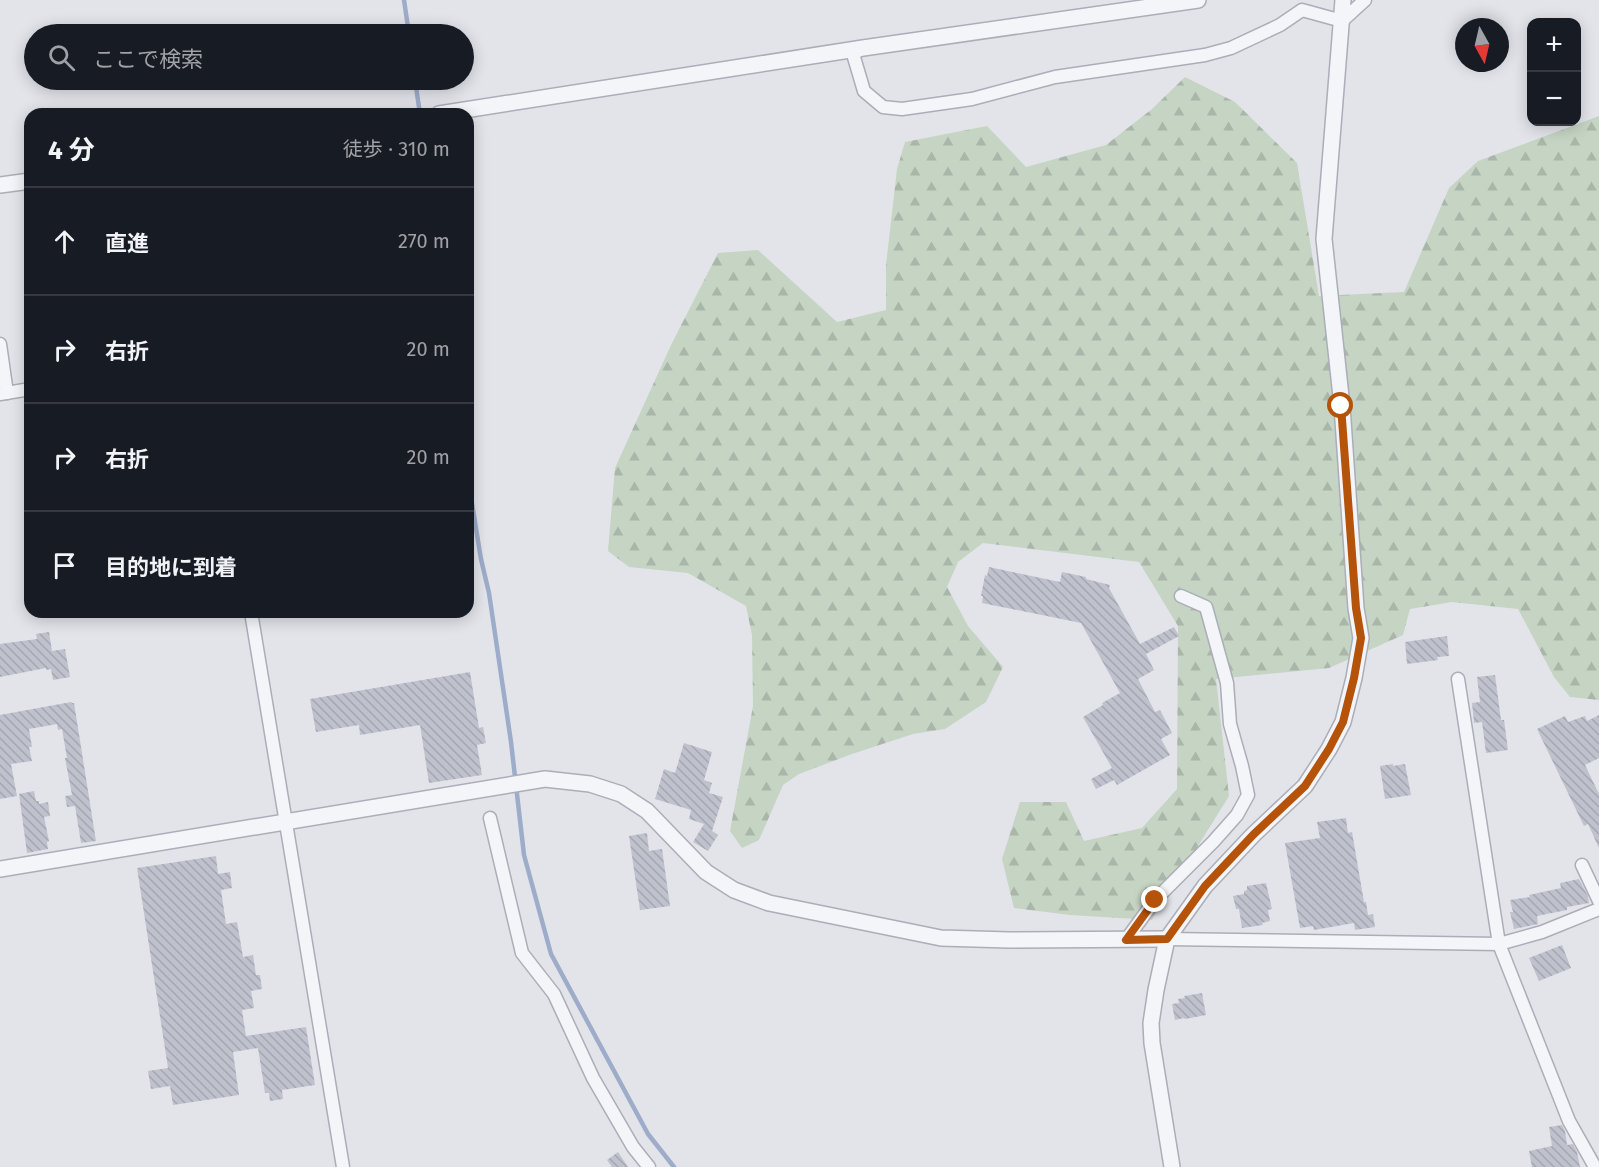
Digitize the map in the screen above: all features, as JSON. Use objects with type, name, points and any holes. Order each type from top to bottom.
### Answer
[{"type":"street","points":[[474,109],[863,48],[1198,0]]},
{"type":"street","points":[[1172,1167],[1152,1043],[1151,1023],[1167,939],[1205,886],[1253,835],[1305,786],[1329,749],[1343,722],[1361,638],[1356,608],[1341,406],[1324,239],[1343,0]]},
{"type":"street","points":[[1342,21],[1365,0]]},
{"type":"street","points":[[863,48],[853,54],[864,91],[883,107],[902,109],[972,99],[1055,77],[1204,55],[1231,48],[1280,25],[1302,10],[1342,21]]},
{"type":"street","points":[[0,186],[24,182]]},
{"type":"street","points":[[0,344],[3,394],[24,390]]},
{"type":"street","points":[[1126,940],[1155,900],[1237,815],[1248,795],[1230,724],[1227,683],[1206,607],[1181,596]]},
{"type":"street","points":[[252,618],[343,1167]]},
{"type":"street","points":[[1458,679],[1499,944],[1569,1121],[1596,1167]]},
{"type":"street","points":[[0,869],[545,779],[590,784],[621,794],[647,811],[706,872],[734,890],[769,903],[941,938],[1499,944],[1542,932],[1599,909]]},
{"type":"street","points":[[490,818],[522,954],[554,994],[593,1078],[633,1147],[649,1167]]},
{"type":"street","points":[[1582,865],[1599,901]]},
{"type":"green space","points":[[1185,77],[1235,102],[1297,163],[1319,296],[1404,292],[1449,188],[1478,161],[1572,126],[1581,126],[1581,123],[1599,116],[1599,700],[1570,697],[1554,677],[1518,609],[1452,602],[1410,609],[1403,635],[1329,668],[1216,679],[1229,796],[1152,920],[1070,915],[1014,908],[1002,859],[1020,802],[1066,802],[1084,841],[1142,828],[1177,789],[1178,626],[1139,562],[983,543],[958,562],[947,587],[968,626],[1003,667],[986,702],[945,729],[913,734],[799,774],[783,785],[759,840],[742,848],[730,831],[753,706],[752,635],[746,606],[688,573],[629,567],[608,551],[615,468],[671,345],[718,253],[758,250],[837,322],[886,310],[886,265],[897,169],[905,142],[987,126],[1026,167],[1106,145],[1152,109]]},
{"type":"building","points":[[989,567],[1060,582],[1062,572],[1110,585],[1109,588],[1140,644],[1174,627],[1179,636],[1146,654],[1154,670],[1138,679],[1155,712],[1160,710],[1172,733],[1161,739],[1170,755],[1117,785],[1114,780],[1096,789],[1091,779],[1112,768],[1083,717],[1120,693],[1081,623],[982,603],[985,575],[987,576]]},
{"type":"building","points":[[49,632],[52,651],[65,649],[70,677],[53,680],[51,669],[46,670],[46,668],[0,677],[0,644],[37,639],[36,634]]},
{"type":"building","points":[[1447,636],[1449,656],[1437,657],[1438,660],[1407,664],[1405,642]]},
{"type":"building","points":[[470,672],[479,728],[483,727],[486,743],[477,745],[482,775],[429,783],[420,725],[360,735],[359,725],[316,732],[310,699]]},
{"type":"building","points":[[1495,675],[1508,750],[1486,753],[1482,722],[1474,723],[1472,703],[1480,702],[1477,677]]},
{"type":"building","points":[[74,703],[96,841],[81,843],[75,806],[67,807],[65,796],[72,795],[62,729],[58,730],[57,724],[29,729],[32,761],[11,764],[17,796],[0,799],[0,715]]},
{"type":"building","points":[[1599,715],[1599,758],[1585,765],[1599,794],[1599,848],[1588,824],[1584,826],[1537,729],[1565,716],[1568,722],[1585,716],[1587,721]]},
{"type":"building","points":[[684,743],[712,752],[704,780],[712,783],[709,793],[723,797],[712,831],[718,835],[708,851],[693,842],[704,824],[689,819],[691,810],[655,799],[664,769],[675,773]]},
{"type":"building","points":[[1393,764],[1393,766],[1405,764],[1411,795],[1385,799],[1380,766]]},
{"type":"building","points":[[34,791],[39,804],[48,802],[50,816],[44,817],[49,841],[47,842],[48,849],[27,853],[19,794]]},
{"type":"building","points":[[1346,818],[1348,833],[1352,832],[1364,902],[1366,902],[1368,915],[1373,914],[1375,927],[1355,930],[1354,923],[1314,930],[1313,926],[1300,928],[1285,843],[1320,838],[1317,822]]},
{"type":"building","points":[[647,833],[649,851],[662,849],[670,906],[640,910],[629,836]]},
{"type":"building","points":[[216,856],[218,874],[230,872],[232,888],[221,890],[226,924],[237,922],[243,957],[253,955],[256,975],[260,975],[262,989],[251,991],[254,1008],[242,1010],[246,1036],[306,1027],[315,1085],[282,1090],[283,1099],[270,1101],[269,1093],[265,1093],[258,1048],[233,1052],[239,1095],[173,1105],[170,1086],[151,1089],[148,1071],[168,1068],[137,868]]},
{"type":"building","points":[[1579,879],[1589,903],[1537,916],[1538,924],[1514,929],[1510,900],[1561,888],[1560,883]]},
{"type":"building","points":[[1266,883],[1272,909],[1268,910],[1270,921],[1262,923],[1263,925],[1242,928],[1239,909],[1236,909],[1233,896],[1244,894],[1247,886]]},
{"type":"building","points":[[1562,945],[1571,968],[1539,981],[1529,958]]},
{"type":"building","points":[[1202,993],[1206,1015],[1175,1020],[1172,1004],[1179,1003],[1178,999],[1185,998],[1184,996]]},
{"type":"building","points":[[1562,1125],[1567,1145],[1573,1144],[1580,1167],[1532,1167],[1529,1151],[1552,1146],[1549,1127]]},
{"type":"building","points":[[618,1152],[628,1167],[612,1167],[607,1160]]},
{"type":"waterway","points":[[404,0],[408,24]]},
{"type":"waterway","points":[[416,90],[419,108]]},
{"type":"waterway","points":[[474,516],[489,593],[511,742],[524,855],[551,954],[648,1134],[674,1167]]},
{"type":"route","points":[[1155,900],[1126,940],[1167,939],[1205,886],[1253,835],[1305,786],[1343,722],[1361,638],[1356,608],[1341,406]]}]
